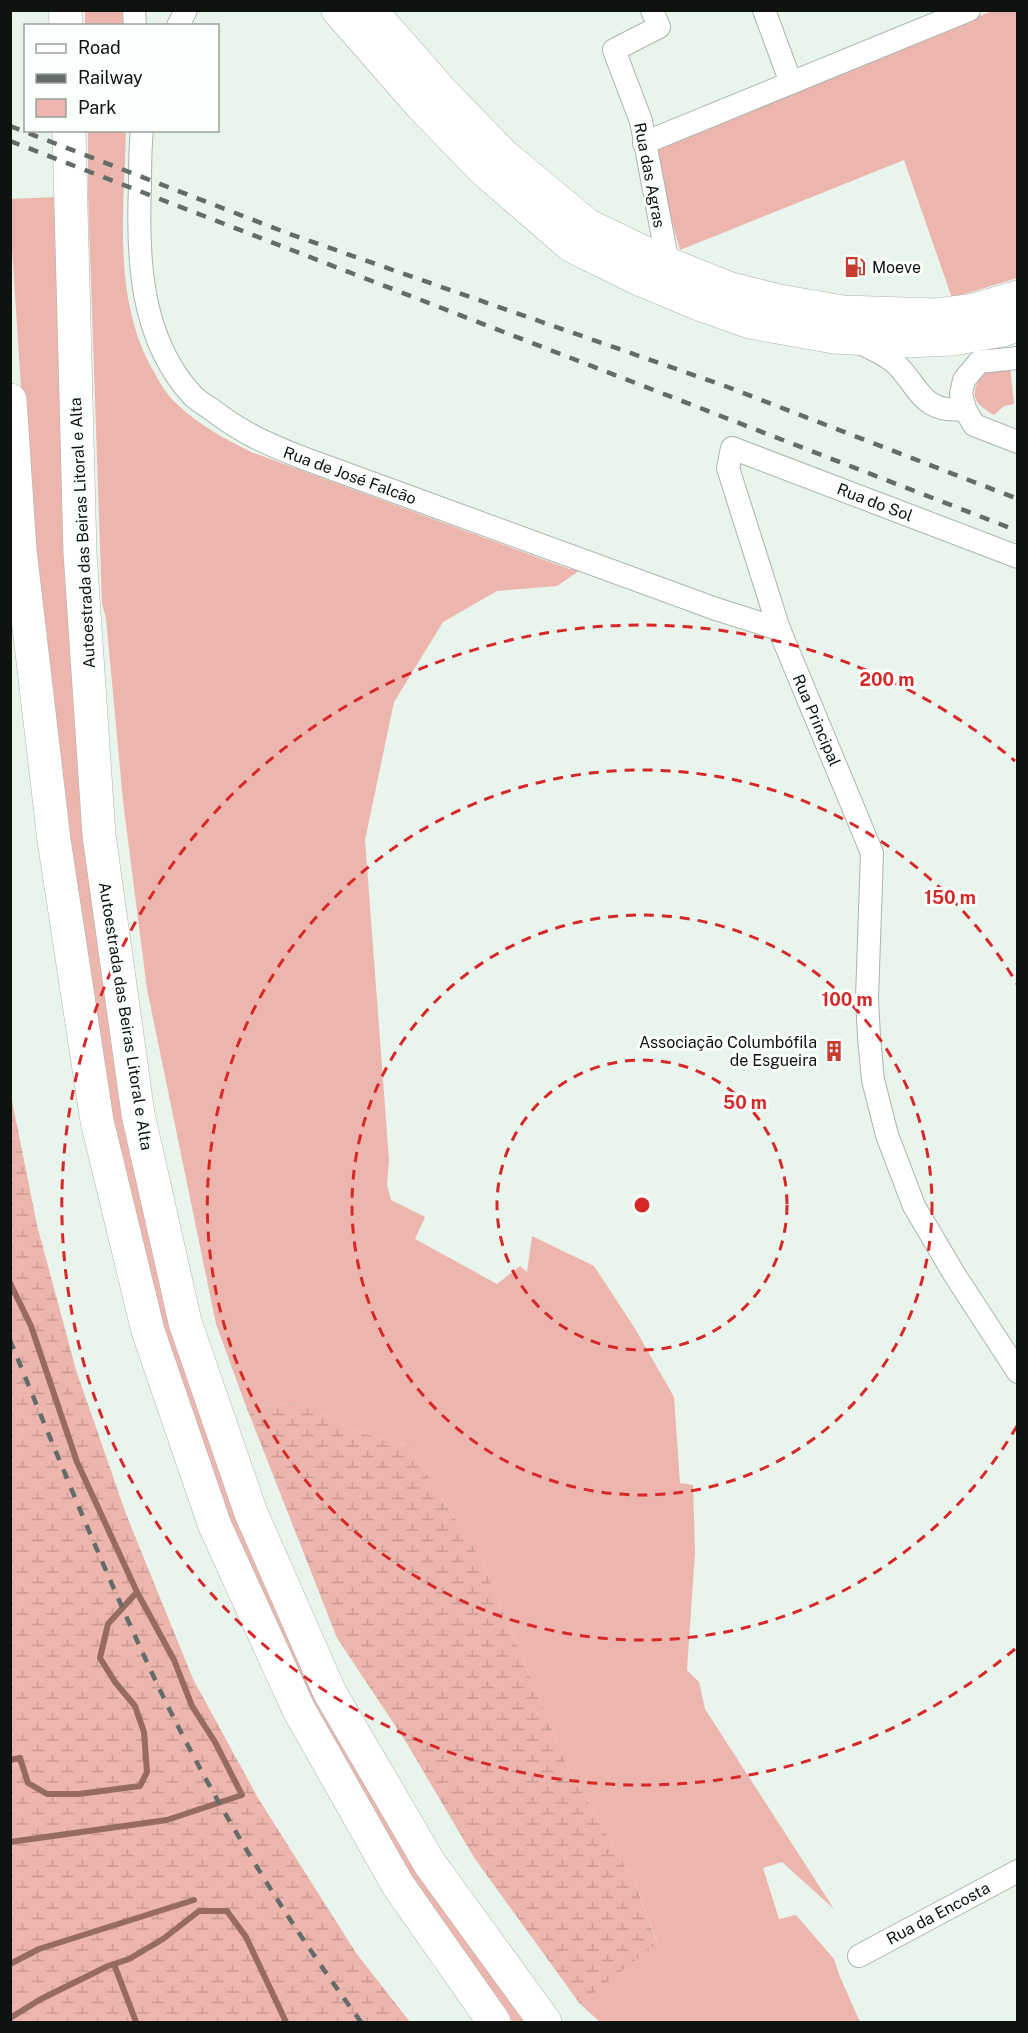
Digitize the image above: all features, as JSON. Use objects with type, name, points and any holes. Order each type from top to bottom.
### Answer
[{"type":"main road","points":[[338,10],[372,25],[503,155],[587,225],[668,264],[728,288],[779,301],[843,312],[935,315],[974,310],[1017,297]]},
{"type":"main road","points":[[372,25],[421,105],[484,170],[572,246],[639,279],[750,322],[852,338],[909,341],[953,339],[1010,327]]},
{"type":"main road","name":"Autoestrada das Beiras Litoral e Alta","points":[[69,132],[80,553],[99,835],[138,1114],[184,1322],[251,1513],[330,1693],[430,1864],[545,2022]]},
{"type":"main road","points":[[10,400],[20,550],[54,840],[97,1120],[148,1331],[215,1526],[299,1710],[398,1885],[494,2022]]},
{"type":"street","points":[[179,24],[186,10]]},
{"type":"street","name":"Rua das Agras","points":[[652,10],[659,27],[614,50],[641,121],[668,264]]},
{"type":"street","points":[[764,10],[791,83]]},
{"type":"street","points":[[644,143],[969,10]]},
{"type":"street","name":"Rua de José Falcão","points":[[142,132],[138,224],[145,296],[161,349],[194,397],[240,430],[303,458],[716,609],[779,629]]},
{"type":"street","points":[[1010,327],[964,380],[961,394],[964,409],[974,424],[1017,442]]},
{"type":"street","points":[[852,338],[893,362],[928,402],[950,411],[964,409]]},
{"type":"street","points":[[979,362],[1017,358]]},
{"type":"street","name":"Rua Principal","points":[[732,448],[728,468],[779,629],[872,853],[867,998],[868,1037],[873,1080],[887,1135],[914,1206],[1017,1372]]},
{"type":"street","name":"Rua do Sol","points":[[732,448],[1017,557]]},
{"type":"street","name":"Rua da Encosta","points":[[859,1956],[1017,1871]]},
{"type":"green space","points":[[85,11],[122,11],[123,24],[85,24]]},
{"type":"green space","points":[[992,11],[1017,11],[1017,278],[952,298],[904,160],[680,250],[651,149]]},
{"type":"green space","points":[[88,132],[126,132],[124,254],[126,285],[132,315],[141,344],[164,390],[195,419],[251,452],[569,569],[580,570],[557,586],[497,591],[443,622],[394,702],[365,840],[389,1160],[387,1185],[391,1200],[425,1217],[415,1239],[497,1284],[520,1266],[527,1272],[532,1236],[594,1266],[634,1327],[674,1397],[680,1483],[693,1485],[695,1553],[687,1670],[699,1682],[705,1709],[834,1909],[782,1862],[763,1868],[779,1919],[796,1915],[834,1959],[860,2022],[600,2022],[580,2004],[657,1942],[635,1883],[568,1768],[481,1559],[409,1446],[352,1430],[305,1404],[246,1406],[216,1324],[147,989],[123,801],[106,618],[102,604],[88,194]]},
{"type":"green space","points":[[57,197],[76,693],[210,1436],[527,2022],[513,2022],[427,1904],[360,1795],[255,1588],[174,1369],[130,1202],[96,1031],[53,707],[23,419],[10,199]]},
{"type":"green space","points":[[1010,366],[1014,404],[1004,406],[994,415],[977,402],[976,387],[982,372]]},
{"type":"green space","points":[[10,1091],[37,1225],[76,1370],[126,1514],[193,1679],[258,1798],[356,1953],[410,2022],[11,2022]]},
{"type":"green space","points":[[305,1404],[352,1430],[409,1446],[481,1559],[568,1768],[635,1883],[657,1943],[580,2004],[475,1859],[406,1742],[337,1638],[246,1406]]},
{"type":"waterway","points":[[10,1283],[31,1326],[77,1462],[137,1592],[108,1624],[100,1658],[115,1682],[135,1706],[144,1732],[147,1772],[140,1786],[79,1794],[47,1794],[28,1783],[20,1758],[10,1760]]},
{"type":"waterway","points":[[10,1842],[167,1820],[242,1795],[215,1742],[192,1706],[174,1660],[137,1592]]},
{"type":"waterway","points":[[10,1964],[39,1949],[194,1900]]},
{"type":"waterway","points":[[10,2018],[41,1999],[108,1966],[129,1959],[163,1939],[199,1911],[227,1911],[246,1937],[286,2022]]},
{"type":"waterway","points":[[114,1964],[136,2022]]},
{"type":"railway","points":[[10,126],[24,131]]},
{"type":"railway","points":[[26,132],[287,233],[725,386],[1018,499]]},
{"type":"railway","points":[[10,141],[1018,531]]},
{"type":"railway","points":[[10,1340],[101,1560],[160,1690],[204,1776],[253,1861],[305,1943],[361,2022]]},
{"type":"place","name":"Moeve","points":[[855,267]]},
{"type":"place","name":"Associação Columbófila de Esgueira","points":[[834,1051]]}]
